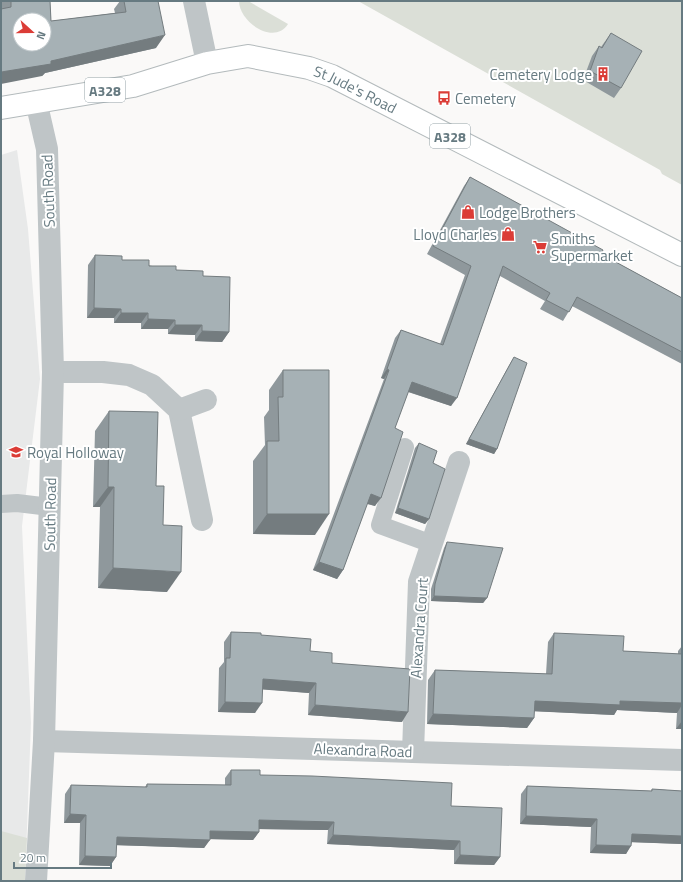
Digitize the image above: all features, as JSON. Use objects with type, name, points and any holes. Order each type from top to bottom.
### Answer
[{"type":"main road","name":"St Jude's Road","points":[[1,108],[133,86],[207,63],[248,56],[309,68],[332,76],[682,255]]},
{"type":"street","points":[[194,1],[207,63]]},
{"type":"street","name":"South Road","points":[[36,101],[47,149],[53,372],[44,741],[36,881]]},
{"type":"street","points":[[53,372],[103,372],[129,375],[152,385],[179,410],[202,520]]},
{"type":"street","points":[[179,410],[206,400]]},
{"type":"street","name":"Alexandra Court","points":[[413,752],[419,582],[459,462]]},
{"type":"street","name":"Alexandra Road","points":[[44,741],[682,760]]},
{"type":"lane","points":[[405,447],[380,525],[432,544]]},
{"type":"lane","points":[[1,504],[16,503],[50,507]]},
{"type":"shaded area","points":[[239,1],[248,1],[288,24],[282,30],[274,33],[258,29],[245,17]]},
{"type":"shaded area","points":[[358,1],[682,1],[682,185],[662,174],[660,170]]},
{"type":"shaded area","name":"Royal Holloway","points":[[17,150],[28,229],[40,379],[22,526],[31,723],[25,881],[1,881],[1,155]]},
{"type":"shaded area","points":[[1,831],[27,838],[25,881],[1,881]]},
{"type":"building","points":[[11,1],[50,1],[51,12],[12,12],[12,52],[52,52],[52,21],[126,12],[124,1],[158,1],[165,35],[51,61],[51,64],[1,72],[1,9],[11,7]]},
{"type":"building","points":[[611,33],[642,51],[621,88],[590,71],[599,46],[602,48]]},
{"type":"building","points":[[470,177],[603,250],[601,254],[682,298],[682,352],[577,297],[569,312],[546,300],[550,293],[503,266],[457,398],[412,382],[395,428],[403,432],[381,498],[371,494],[343,570],[319,562],[389,370],[387,369],[401,330],[443,345],[471,266],[433,246]]},
{"type":"building","points":[[95,255],[122,256],[122,260],[149,260],[149,266],[176,266],[176,270],[203,271],[203,276],[230,277],[229,332],[202,331],[202,325],[175,325],[175,320],[148,319],[148,313],[121,313],[121,309],[94,308]]},
{"type":"building","points":[[514,357],[527,363],[497,449],[469,439]]},
{"type":"building","points":[[283,370],[329,370],[329,514],[267,514],[267,441],[279,441],[278,397],[283,397]]},
{"type":"building","points":[[109,411],[158,412],[156,486],[164,486],[163,525],[182,526],[181,572],[113,568],[114,487],[108,487]]},
{"type":"building","points":[[419,443],[437,451],[433,463],[445,469],[429,519],[398,508]]},
{"type":"building","points":[[447,542],[503,548],[487,598],[434,596],[435,584]]},
{"type":"building","points":[[231,632],[261,633],[261,635],[311,639],[310,651],[332,653],[332,663],[410,669],[408,712],[315,705],[316,683],[263,679],[262,703],[225,702],[226,658],[230,658]]},
{"type":"building","points":[[554,633],[624,636],[623,651],[682,654],[682,703],[620,701],[620,705],[535,701],[534,718],[433,714],[435,670],[552,674]]},
{"type":"building","points":[[231,770],[260,770],[260,775],[452,783],[451,806],[502,808],[500,857],[460,855],[460,841],[333,835],[334,822],[259,820],[259,832],[210,831],[210,840],[117,837],[116,857],[85,856],[86,815],[70,814],[71,785],[147,787],[147,784],[231,785]]},
{"type":"building","points":[[527,786],[682,791],[682,836],[632,834],[631,846],[596,845],[597,819],[526,816]]},
{"type":"place","name":"Cemetery Lodge","points":[[603,74]]},
{"type":"place","name":"Cemetery","points":[[444,98]]},
{"type":"place","name":"Lodge Brothers","points":[[468,212]]},
{"type":"place","name":"Lloyd Charles","points":[[508,234]]},
{"type":"place","name":"Smiths Supermarket","points":[[540,247]]},
{"type":"place","name":"Royal Holloway","points":[[16,452]]}]
